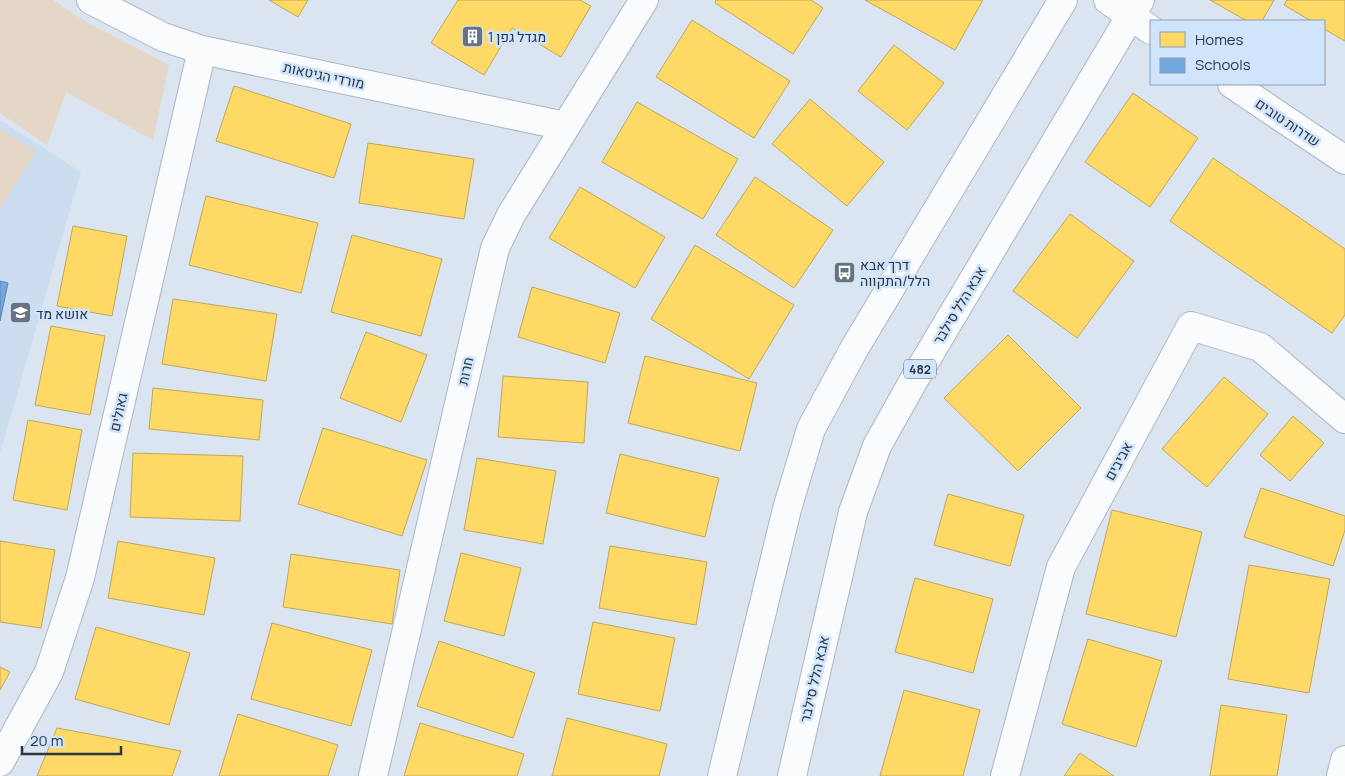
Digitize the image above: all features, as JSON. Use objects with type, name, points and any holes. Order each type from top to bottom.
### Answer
[{"type":"street","name":"מורדי הגיטאות","points":[[91,0],[163,37],[202,50],[565,126]]},
{"type":"street","name":"חרות","points":[[373,776],[484,286],[495,248],[511,215],[644,0]]},
{"type":"street","points":[[722,776],[787,508],[811,429],[854,349],[1063,0]]},
{"type":"street","points":[[1108,0],[1141,15]]},
{"type":"street","name":"אבא הלל סילבר","points":[[792,776],[854,512],[877,446],[920,370],[1141,15]]},
{"type":"street","name":"גאולים","points":[[0,762],[49,672],[80,578],[202,50]]},
{"type":"street","name":"שדרות טובים","points":[[1233,85],[1345,160]]},
{"type":"street","name":"אביבים","points":[[1005,776],[1060,567],[1191,326],[1260,348],[1345,419]]},
{"type":"street","points":[[1341,776],[1345,760]]},
{"type":"shaded area","points":[[0,0],[53,0],[85,21],[169,65],[153,140],[66,92],[47,145],[0,113]]},
{"type":"shaded area","name":"אושא מד","points":[[0,120],[81,172],[0,453]]},
{"type":"shaded area","points":[[0,129],[36,151],[0,209]]},
{"type":"building: Homes","points":[[269,0],[308,0],[298,17]]},
{"type":"building: Homes","name":"מגדל גפן 1","points":[[458,0],[580,0],[591,6],[561,57],[512,28],[484,75],[431,43]]},
{"type":"building: Homes","points":[[716,0],[811,0],[823,8],[793,54],[715,3]]},
{"type":"building: Homes","points":[[865,0],[983,0],[955,50]]},
{"type":"building: Homes","points":[[1210,0],[1274,0],[1263,20],[1245,20]]},
{"type":"building: Homes","points":[[1287,0],[1345,0],[1345,41],[1325,30],[1325,20],[1309,20],[1284,5]]},
{"type":"building: Homes","points":[[692,20],[790,81],[754,138],[656,77]]},
{"type":"building: Homes","points":[[894,45],[944,83],[907,130],[858,91]]},
{"type":"building: Homes","points":[[234,86],[351,124],[334,178],[216,141]]},
{"type":"building: Homes","points":[[1133,93],[1198,138],[1150,207],[1085,162]]},
{"type":"building: Homes","points":[[810,99],[884,162],[847,206],[772,144]]},
{"type":"building: Homes","points":[[637,102],[738,159],[703,219],[602,162]]},
{"type":"building: Homes","points":[[368,143],[474,159],[464,219],[359,203]]},
{"type":"building: Homes","points":[[1213,158],[1345,249],[1345,315],[1332,333],[1170,221]]},
{"type":"building: Homes","points":[[755,177],[833,230],[794,288],[716,235]]},
{"type":"building: Homes","points":[[580,187],[665,237],[635,288],[549,238]]},
{"type":"building: Homes","points":[[206,196],[318,223],[301,293],[189,265]]},
{"type":"building: Homes","points":[[1070,214],[1134,261],[1077,338],[1013,291]]},
{"type":"building: Homes","points":[[73,226],[127,236],[112,316],[57,306]]},
{"type":"building: Homes","points":[[352,235],[442,259],[421,336],[331,312]]},
{"type":"building: Homes","points":[[695,245],[794,305],[749,379],[651,319]]},
{"type":"building: Homes","points":[[532,287],[620,313],[605,363],[518,337]]},
{"type":"building: Homes","points":[[173,299],[277,314],[266,381],[162,364]]},
{"type":"building: Homes","points":[[51,326],[105,336],[90,415],[35,405]]},
{"type":"building: Homes","points":[[366,332],[427,355],[401,422],[340,398]]},
{"type":"building: Homes","points":[[1008,335],[1081,408],[1018,471],[944,398]]},
{"type":"building: Homes","points":[[645,356],[757,383],[740,451],[628,423]]},
{"type":"building: Homes","points":[[503,376],[588,382],[584,443],[498,437]]},
{"type":"building: Homes","points":[[1224,377],[1268,414],[1207,487],[1162,449]]},
{"type":"building: Homes","points":[[153,388],[263,400],[259,440],[149,429]]},
{"type":"building: Homes","points":[[1293,416],[1324,443],[1290,481],[1260,455]]},
{"type":"building: Homes","points":[[28,420],[82,430],[67,510],[13,500]]},
{"type":"building: Homes","points":[[323,428],[427,460],[402,536],[298,504]]},
{"type":"building: Homes","points":[[133,453],[243,456],[240,521],[130,517]]},
{"type":"building: Homes","points":[[620,454],[719,478],[705,537],[606,513]]},
{"type":"building: Homes","points":[[477,458],[556,471],[543,544],[464,530]]},
{"type":"building: Homes","points":[[1261,488],[1345,516],[1345,530],[1333,566],[1244,537]]},
{"type":"building: Homes","points":[[948,494],[1024,515],[1010,566],[934,545]]},
{"type":"building: Homes","points":[[1112,510],[1202,532],[1176,637],[1086,614]]},
{"type":"building: Homes","points":[[0,541],[55,550],[41,628],[0,622]]},
{"type":"building: Homes","points":[[118,541],[215,558],[204,615],[108,598]]},
{"type":"building: Homes","points":[[610,546],[707,562],[696,625],[599,608]]},
{"type":"building: Homes","points":[[461,553],[521,568],[504,636],[444,621]]},
{"type":"building: Homes","points":[[291,554],[400,570],[392,624],[283,607]]},
{"type":"building: Homes","points":[[1249,565],[1330,579],[1309,693],[1228,679]]},
{"type":"building: Homes","points":[[915,578],[993,599],[973,673],[895,652]]},
{"type":"building: Homes","points":[[593,622],[675,638],[660,711],[578,694]]},
{"type":"building: Homes","points":[[272,623],[372,650],[351,726],[251,699]]},
{"type":"building: Homes","points":[[96,627],[190,653],[169,725],[75,699]]},
{"type":"building: Homes","points":[[1088,639],[1162,661],[1136,747],[1062,724]]},
{"type":"building: Homes","points":[[439,641],[535,673],[513,738],[417,706]]},
{"type":"building: Homes","points":[[0,667],[10,672],[0,690]]},
{"type":"building: Homes","points":[[904,690],[980,710],[963,776],[880,776]]},
{"type":"building: Homes","points":[[1221,705],[1287,715],[1277,776],[1210,776]]},
{"type":"building: Homes","points":[[238,714],[338,745],[328,776],[219,776]]},
{"type":"building: Homes","points":[[567,718],[667,744],[659,776],[552,776]]},
{"type":"building: Homes","points":[[420,723],[524,754],[517,776],[404,776]]},
{"type":"building: Homes","points":[[57,728],[181,751],[172,776],[37,776]]},
{"type":"building: Homes","points":[[1080,753],[1114,776],[1064,776]]},
{"type":"building: Schools","points":[[0,281],[8,283],[0,321]]},
{"type":"place","name":"מגדל גפן 1","points":[[472,36]]},
{"type":"place","name":"דרך אבא הלל/התקווה","points":[[844,272]]},
{"type":"place","name":"אושא מד","points":[[20,313]]}]
